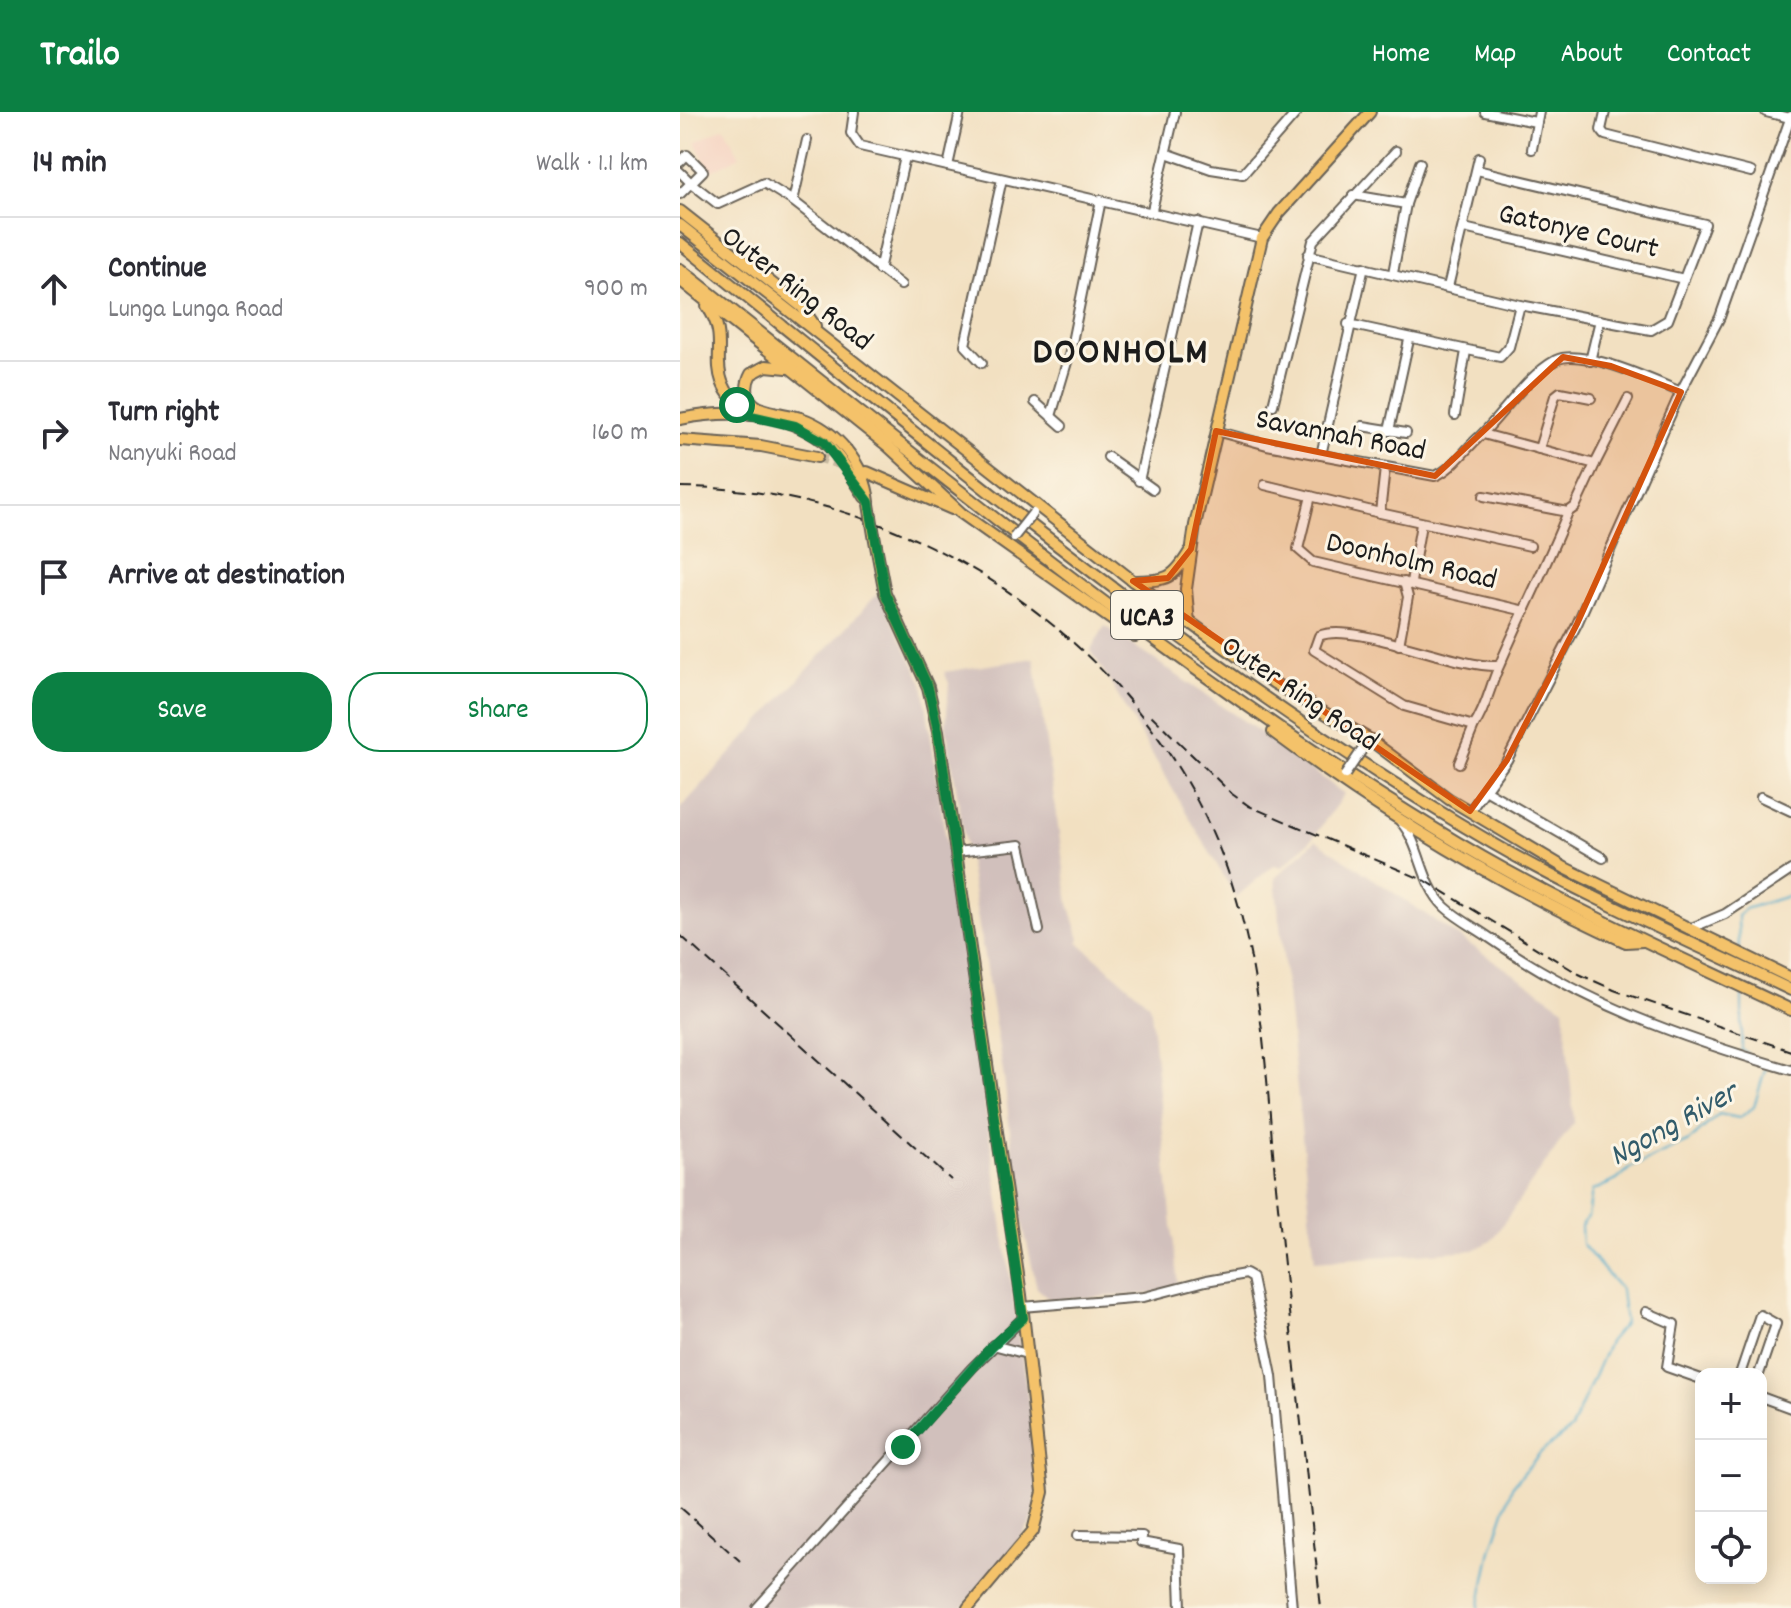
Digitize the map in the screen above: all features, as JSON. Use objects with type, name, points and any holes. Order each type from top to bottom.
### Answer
[{"type":"main road","points":[[1189,624],[1186,589],[1191,549],[1262,238],[1279,213],[1370,112]]},
{"type":"main road","points":[[680,211],[802,307],[828,340]]},
{"type":"main road","name":"Outer Ring Road","points":[[680,225],[828,340],[1036,510],[1189,624]]},
{"type":"main road","name":"Outer Ring Road","points":[[680,243],[1108,585],[1244,684],[1497,845],[1704,942]]},
{"type":"main road","name":"Outer Ring Road","points":[[680,269],[1082,587],[1202,676],[1439,832],[1550,894],[1791,1010]]},
{"type":"main road","name":"Outer Ring Road","points":[[680,280],[888,446],[961,513],[1011,541],[1393,814],[1560,912],[1626,942],[1645,941]]},
{"type":"main road","points":[[696,292],[716,322],[720,382],[731,399],[751,416]]},
{"type":"main road","points":[[794,371],[771,365],[759,368],[749,379],[750,399],[758,407],[814,423],[841,445],[861,472],[885,593],[928,687],[956,852],[1022,1313],[1043,1492],[1041,1512],[1019,1551],[968,1608]]},
{"type":"main road","points":[[680,419],[723,411],[795,426],[824,442],[869,503]]},
{"type":"main road","points":[[680,440],[761,446],[817,457]]},
{"type":"main road","points":[[867,472],[961,513]]},
{"type":"main road","points":[[1133,581],[1168,578],[1179,569],[1191,549]]},
{"type":"main road","name":"UCA3","points":[[1189,624],[1470,811],[1565,868],[1689,929],[1704,942],[1760,969],[1791,990]]},
{"type":"main road","name":"UCA3","points":[[1760,969],[1791,978]]},
{"type":"street","points":[[854,112],[851,133],[856,144],[1152,210],[1262,238]]},
{"type":"street","points":[[948,166],[960,112]]},
{"type":"street","points":[[1152,210],[1175,112]]},
{"type":"street","points":[[1166,153],[1211,169],[1243,174],[1297,112]]},
{"type":"street","points":[[1485,112],[1536,122]]},
{"type":"street","points":[[1532,149],[1539,112]]},
{"type":"street","points":[[1605,112],[1601,130],[1605,135],[1751,172]]},
{"type":"street","points":[[1470,811],[1487,791],[1577,624],[1681,392],[1720,317],[1791,117],[1766,112]]},
{"type":"street","points":[[793,201],[807,140]]},
{"type":"street","points":[[1273,405],[1313,241],[1396,151]]},
{"type":"street","points":[[680,162],[687,155],[701,167],[700,176],[680,194]]},
{"type":"street","points":[[879,270],[905,157]]},
{"type":"street","points":[[1448,287],[1479,158]]},
{"type":"street","points":[[1393,273],[1406,204],[1420,163]]},
{"type":"street","points":[[1308,255],[1520,305],[1600,320],[1657,329],[1668,320],[1705,230],[1704,224],[1477,170]]},
{"type":"street","points":[[680,172],[715,203],[764,183],[793,201],[901,285]]},
{"type":"street","points":[[982,363],[965,345],[1002,179]]},
{"type":"street","points":[[1353,195],[1406,204]]},
{"type":"street","points":[[1051,416],[1070,352],[1101,200]]},
{"type":"street","points":[[1139,481],[1198,222]]},
{"type":"street","name":"Gatonye Court","points":[[1464,228],[1684,279]]},
{"type":"street","points":[[1321,455],[1348,324],[1364,267]]},
{"type":"street","points":[[1348,324],[1494,357],[1505,353],[1520,305]]},
{"type":"street","points":[[1600,320],[1590,361],[1681,392]]},
{"type":"street","points":[[1389,431],[1409,340]]},
{"type":"street","points":[[1455,415],[1466,351]]},
{"type":"street","name":"Savannah Road","points":[[1216,431],[1435,476],[1483,434],[1555,361],[1572,356],[1590,361]]},
{"type":"street","points":[[1539,449],[1555,396],[1560,392],[1591,398]]},
{"type":"street","points":[[1459,763],[1568,512],[1575,507],[1628,399]]},
{"type":"street","points":[[1035,402],[1062,426]]},
{"type":"street","points":[[1363,426],[1406,433]]},
{"type":"street","points":[[1483,434],[1595,464]]},
{"type":"street","points":[[1108,457],[1153,489]]},
{"type":"street","points":[[1380,513],[1385,468]]},
{"type":"street","points":[[1265,485],[1421,524],[1530,546]]},
{"type":"street","name":"Doonholm Road","points":[[1311,496],[1299,540],[1302,555],[1330,567],[1525,611]]},
{"type":"street","points":[[1484,496],[1568,512]]},
{"type":"street","points":[[1011,541],[1036,510]]},
{"type":"street","points":[[1399,645],[1408,597],[1407,582],[1421,524]]},
{"type":"street","points":[[1474,726],[1404,706],[1314,650],[1319,636],[1331,632],[1399,645],[1445,659],[1499,666]]},
{"type":"street","points":[[1343,778],[1367,743]]},
{"type":"street","points":[[1487,791],[1603,858]]},
{"type":"street","points":[[1761,797],[1791,811]]},
{"type":"street","points":[[1393,814],[1405,827],[1426,881],[1446,907],[1509,952],[1583,995],[1704,1044],[1791,1070]]},
{"type":"street","points":[[956,852],[1020,845],[1028,865],[1039,930]]},
{"type":"street","points":[[1689,929],[1725,914],[1791,870]]},
{"type":"street","points":[[757,1608],[1022,1313],[1144,1297],[1245,1274],[1252,1278],[1272,1376],[1292,1608]]},
{"type":"street","points":[[1646,1312],[1674,1324],[1667,1367],[1695,1377]]},
{"type":"street","points":[[1742,1368],[1760,1315],[1776,1324],[1761,1368]]},
{"type":"street","points":[[993,1345],[1027,1354]]},
{"type":"street","points":[[1767,1399],[1791,1408]]},
{"type":"street","points":[[1078,1535],[1142,1536],[1141,1542],[1179,1549],[1181,1608]]},
{"type":"highlighted area","points":[[1563,357],[1611,366],[1681,392],[1577,624],[1507,760],[1470,811],[1133,581],[1168,578],[1191,549],[1216,431],[1435,476]]},
{"type":"shaded area","points":[[724,127],[740,156],[710,172],[695,142]]},
{"type":"shaded area","points":[[878,593],[923,683],[1039,1474],[1032,1521],[1003,1564],[962,1608],[680,1608],[680,809]]},
{"type":"shaded area","points":[[1105,626],[1286,750],[1344,794],[1312,839],[1282,867],[1274,865],[1236,897],[1091,650]]},
{"type":"shaded area","points":[[1034,658],[1069,904],[1080,939],[1078,942],[1148,1003],[1151,1011],[1178,1287],[1147,1294],[1051,1300],[1037,1288],[1019,1208],[1004,1078],[946,726],[949,683],[944,672]]},
{"type":"shaded area","points":[[1316,840],[1564,1008],[1574,1122],[1491,1241],[1474,1250],[1315,1261],[1275,878]]},
{"type":"waterway","name":"Ngong River","points":[[1739,948],[1738,916],[1745,909],[1791,895]]},
{"type":"waterway","name":"Ngong River","points":[[1742,991],[1742,1050],[1747,1053]]},
{"type":"waterway","name":"Ngong River","points":[[1479,1608],[1491,1550],[1512,1487],[1540,1453],[1571,1429],[1609,1342],[1625,1323],[1621,1290],[1582,1244],[1581,1226],[1588,1217],[1592,1191],[1617,1180],[1630,1168],[1689,1141],[1719,1114],[1739,1118],[1754,1107],[1766,1066]]},
{"type":"tunnel","points":[[817,457],[846,466]]},
{"type":"railway","points":[[680,487],[771,495],[861,518],[945,554],[1024,603],[1094,663],[1154,733],[1202,811],[1236,897],[1259,1004],[1321,1608]]},
{"type":"railway","points":[[1151,715],[1232,794],[1249,806],[1426,881],[1579,974],[1614,990],[1791,1051]]},
{"type":"railway","points":[[680,935],[951,1180]]},
{"type":"railway","points":[[680,1507],[740,1561]]},
{"type":"district","name":"DOONHOLM","points":[[1121,349]]},
{"type":"route","points":[[737,405],[751,416],[795,426],[824,442],[869,502],[885,593],[928,687],[938,731],[1023,1318],[993,1345],[903,1447]]}]
